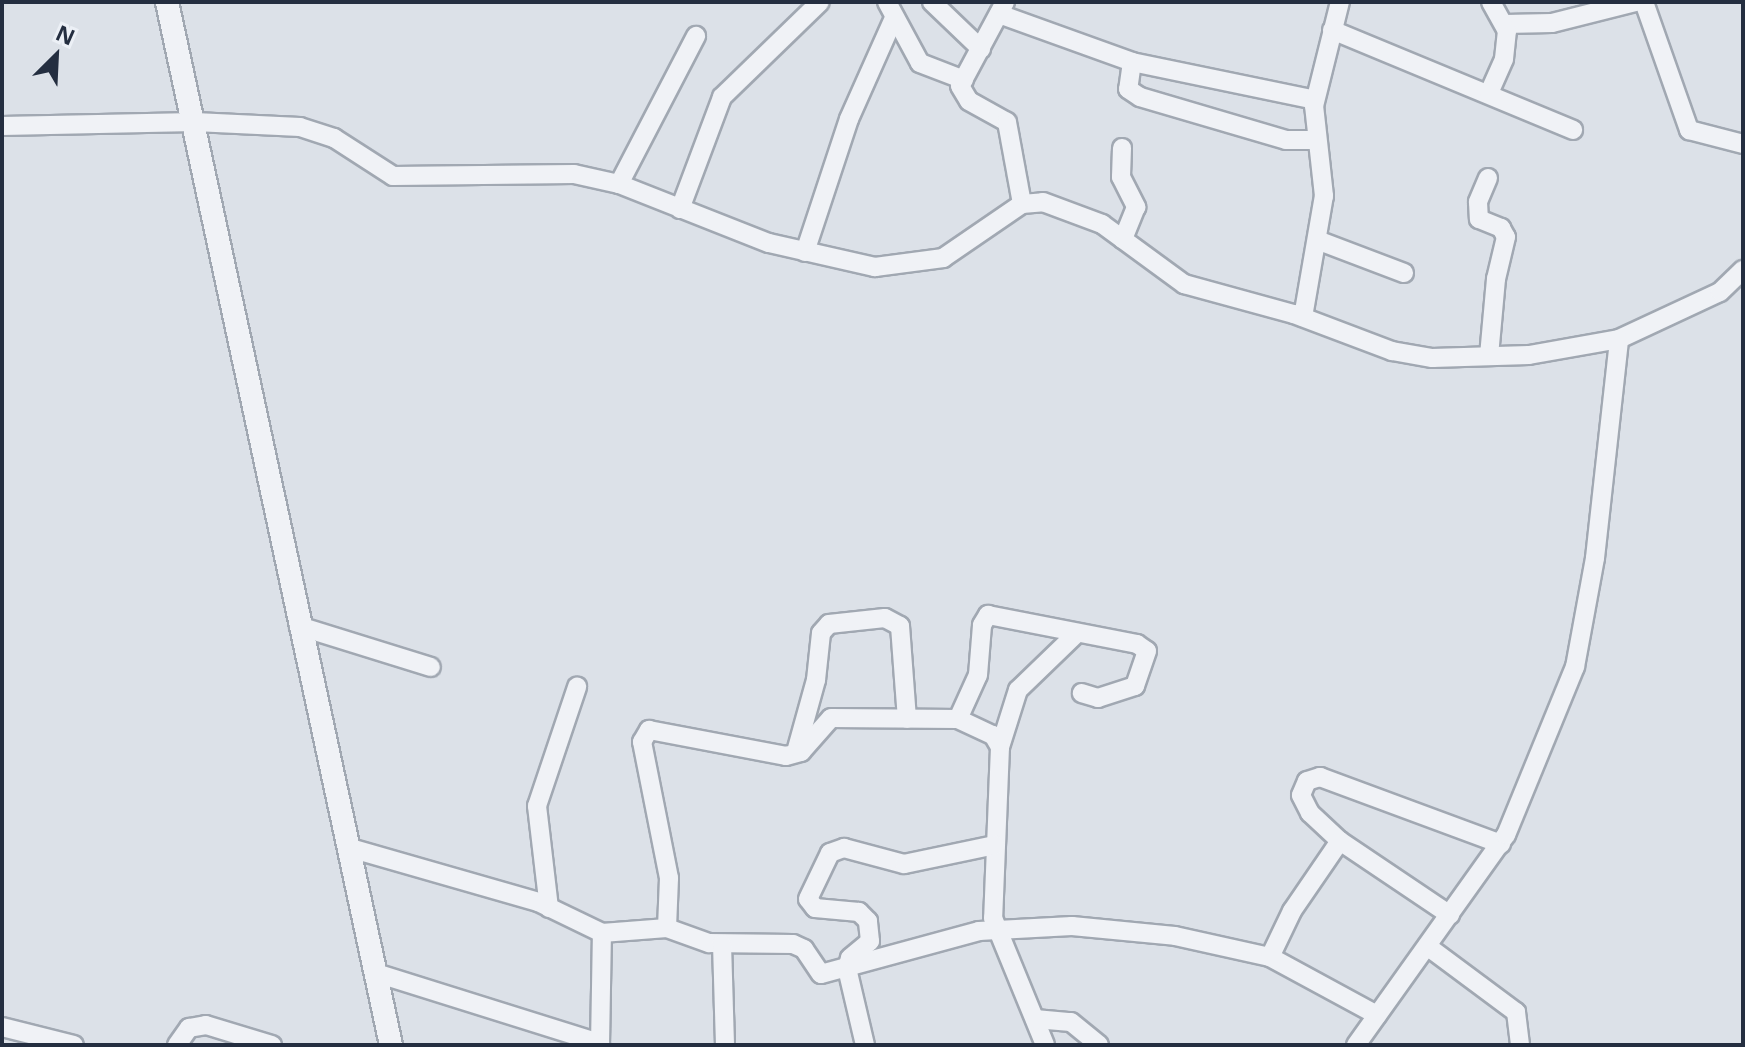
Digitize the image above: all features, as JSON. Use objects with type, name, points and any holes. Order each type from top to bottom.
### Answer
[{"type":"street","points":[[167,2],[391,1045]]},
{"type":"street","points":[[680,209],[722,97],[820,2]]},
{"type":"street","points":[[887,2],[893,20],[920,63],[964,80]]},
{"type":"street","points":[[932,2],[981,49]]},
{"type":"street","points":[[1303,317],[1324,196],[1316,140],[1315,100],[1340,2]]},
{"type":"street","points":[[1489,93],[1504,59],[1505,24],[1491,2]]},
{"type":"street","points":[[1505,24],[1552,23],[1635,2]]},
{"type":"street","points":[[1644,2],[1689,130],[1743,144]]},
{"type":"street","points":[[1022,204],[1007,122],[969,101],[962,93],[964,80],[1002,8],[1132,62],[1315,100]]},
{"type":"street","points":[[805,252],[849,119],[893,20]]},
{"type":"street","points":[[1332,30],[1573,130]]},
{"type":"street","points":[[619,184],[696,36]]},
{"type":"street","points":[[1132,62],[1128,89],[1140,97],[1286,140],[1316,140]]},
{"type":"street","points":[[2,126],[195,122],[320,132],[393,176],[574,174],[619,184],[680,209],[805,252],[875,267],[929,263],[978,237],[1022,204],[1043,202],[1102,224],[1184,284],[1303,317],[1408,356],[1529,355],[1619,339],[1720,292],[1743,270]]},
{"type":"street","points":[[1122,148],[1122,184],[1136,200],[1123,239]]},
{"type":"street","points":[[1488,178],[1478,202],[1479,219],[1501,228],[1506,237],[1496,279],[1489,356]]},
{"type":"street","points":[[1317,240],[1404,273]]},
{"type":"street","points":[[1356,1045],[1501,844],[1535,772],[1579,653],[1619,339]]},
{"type":"street","points":[[958,719],[978,675],[988,615],[1137,644],[1147,651],[1135,686],[1098,698],[1082,693]]},
{"type":"street","points":[[795,754],[816,680],[821,633],[829,624],[885,618],[900,626],[907,719]]},
{"type":"street","points":[[299,626],[431,667]]},
{"type":"street","points":[[1045,1045],[995,928],[1000,747],[1018,690],[1076,634]]},
{"type":"street","points":[[549,908],[537,806],[577,687]]},
{"type":"street","points":[[795,754],[831,718],[958,719],[993,735],[1000,747]]},
{"type":"street","points":[[667,928],[669,878],[644,735],[656,730],[795,754]]},
{"type":"street","points":[[1450,915],[1340,841],[1304,805],[1303,787],[1312,778],[1501,844]]},
{"type":"street","points":[[1270,957],[1292,911],[1340,841]]},
{"type":"street","points":[[865,1045],[847,968],[871,934],[859,912],[810,905],[810,893],[830,853],[844,848],[904,864],[995,845]]},
{"type":"street","points":[[350,848],[549,908],[602,933],[667,928],[722,944],[793,944],[804,949],[821,974],[995,928],[1072,926],[1160,934],[1270,957],[1377,1015]]},
{"type":"street","points":[[376,973],[600,1044],[602,933]]},
{"type":"street","points":[[722,944],[725,1045]]},
{"type":"street","points":[[1427,946],[1516,1012],[1520,1045]]},
{"type":"street","points":[[1035,1019],[1071,1022],[1099,1045]]},
{"type":"street","points":[[177,1045],[189,1028],[206,1025],[272,1045]]},
{"type":"street","points":[[2,1027],[74,1045]]}]
